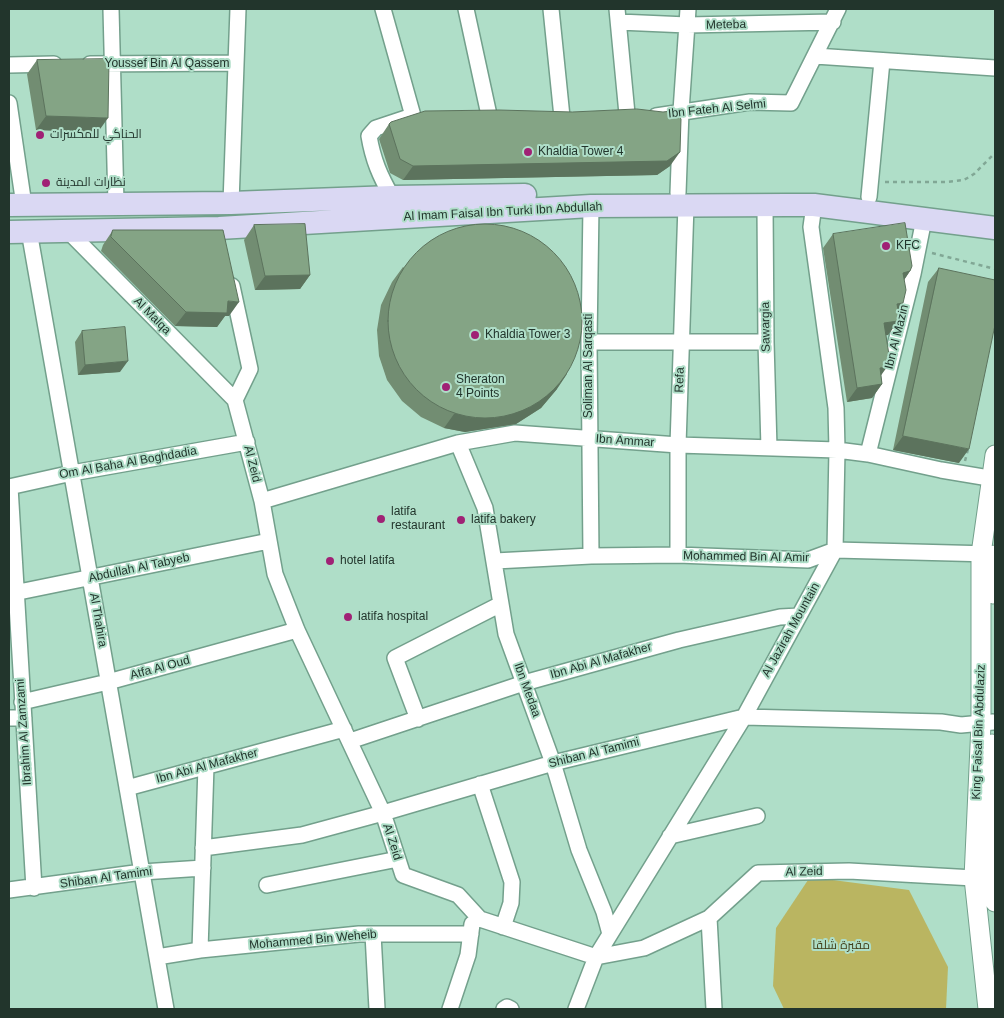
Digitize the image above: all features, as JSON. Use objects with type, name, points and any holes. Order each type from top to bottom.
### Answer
[{"type":"main road","name":"Al Imam Faisal Ibn Turki Ibn Abdullah","points":[[16,205],[231,203],[392,197],[682,199],[818,195],[870,190],[995,214]]},
{"type":"main road","name":"Al Imam Faisal Ibn Turki Ibn Abdullah","points":[[19,231],[221,237],[682,199],[765,206],[814,205],[995,228]]},
{"type":"street","points":[[111,9],[116,204]]},
{"type":"street","points":[[231,203],[238,9]]},
{"type":"street","points":[[383,9],[418,116],[376,128],[369,136],[378,174],[392,197]]},
{"type":"street","points":[[466,9],[489,115]]},
{"type":"street","points":[[551,9],[562,117]]},
{"type":"street","name":"Refa","points":[[678,556],[682,199],[681,111],[688,9]]},
{"type":"street","points":[[618,15],[627,114]]},
{"type":"street","name":"Meteba","points":[[618,15],[687,26],[836,15]]},
{"type":"street","name":"Ibn Fateh Al Selmi","points":[[608,114],[654,117],[681,111],[750,102],[791,103],[836,15]]},
{"type":"street","points":[[815,56],[995,68]]},
{"type":"street","points":[[870,190],[882,61]]},
{"type":"street","name":"Youssef Bin Al Qassem","points":[[9,65],[236,63]]},
{"type":"street","points":[[9,103],[16,205]]},
{"type":"street","points":[[470,115],[507,115]]},
{"type":"street","points":[[544,116],[580,116]]},
{"type":"street","name":"Al Jazirah Mountain","points":[[576,1009],[596,956],[744,717],[835,550],[836,408],[811,227],[814,205]]},
{"type":"street","name":"Soliman Al Sarqasti","points":[[591,206],[589,342],[591,556]]},
{"type":"street","name":"Sawargia","points":[[765,206],[769,448]]},
{"type":"street","name":"Ibn Al Mazin","points":[[868,454],[913,274],[924,219]]},
{"type":"street","name":"Al Thahira","points":[[19,231],[72,472],[166,1009]]},
{"type":"street","name":"Al Malqa","points":[[68,231],[235,400]]},
{"type":"street","points":[[229,275],[250,368],[235,400]]},
{"type":"street","points":[[589,342],[766,342]]},
{"type":"street","name":"Al Zeid","points":[[235,400],[262,501],[275,574],[297,630],[383,813],[403,875],[458,895],[480,919],[596,956],[644,948],[709,918],[758,873],[849,871],[974,878]]},
{"type":"street","name":"Ibn Ammar","points":[[262,501],[458,443],[515,433],[678,445],[837,450],[868,454],[993,479]]},
{"type":"street","name":"Om Al Baha Al Boghdadia","points":[[9,487],[72,472],[247,442]]},
{"type":"street","name":"Ibn Medaa","points":[[458,443],[485,508],[506,634],[552,763],[579,850],[604,912],[610,934]]},
{"type":"street","name":"King Faisal Bin Abdulaziz","points":[[995,455],[987,723],[991,878],[995,902]]},
{"type":"street","name":"Ibrahim Al Zamzami","points":[[9,487],[12,594],[24,718],[34,888]]},
{"type":"street","name":"Abdullah Al Tabyeb","points":[[12,594],[269,541]]},
{"type":"street","name":"Mohammed Bin Al Amir","points":[[495,561],[591,556],[678,556],[808,560],[835,550],[991,554]]},
{"type":"street","points":[[418,718],[395,658],[501,604]]},
{"type":"street","name":"Ibn Abi Al Mafakher","points":[[127,788],[206,766],[418,718],[524,683],[679,640],[780,618],[799,616]]},
{"type":"street","name":"Atfa Al Oud","points":[[22,702],[108,682],[297,630]]},
{"type":"street","name":"Shiban Al Tamimi","points":[[203,848],[302,835],[552,763],[744,717],[941,722],[961,725],[987,723]]},
{"type":"street","points":[[9,718],[24,718]]},
{"type":"street","name":"King Faisal Bin Abdulaziz","points":[[987,723],[974,878],[988,1009]]},
{"type":"street","points":[[200,950],[206,766]]},
{"type":"street","points":[[480,784],[512,882],[511,903],[503,927]]},
{"type":"street","points":[[670,836],[757,816]]},
{"type":"street","points":[[267,885],[398,859]]},
{"type":"street","name":"Shiban Al Tamimi","points":[[9,890],[142,872],[203,868]]},
{"type":"street","points":[[450,1009],[468,955],[474,913]]},
{"type":"street","points":[[709,918],[714,1009]]},
{"type":"street","name":"Mohammed Bin Weheib","points":[[157,957],[200,950],[358,934],[471,934]]},
{"type":"street","points":[[374,934],[377,1009]]},
{"type":"street","points":[[504,1009],[507,1007],[511,1009]]},
{"type":"path","points":[[870,190],[964,180],[974,174],[995,153]]},
{"type":"path","points":[[917,249],[995,270]]},
{"type":"path","points":[[963,474],[968,445]]},
{"type":"green space","name":"مقبرة شلقا","points":[[810,877],[909,890],[948,967],[946,1009],[784,1009],[773,986],[776,928]]},
{"type":"building","points":[[109,59],[108,118],[46,116],[37,60]]},
{"type":"building","name":"Khaldia Tower 4","points":[[637,109],[676,112],[681,119],[680,152],[667,161],[413,166],[400,159],[389,124],[425,111],[499,110],[572,112]]},
{"type":"building","points":[[905,223],[912,266],[910,271],[903,273],[906,290],[903,303],[897,304],[898,321],[884,323],[889,355],[887,367],[880,368],[882,384],[857,388],[833,234]]},
{"type":"building","points":[[305,224],[310,275],[265,276],[254,225]]},
{"type":"building","name":"Khaldia Tower 3","points":[[495,224],[504,225],[531,235],[554,252],[566,267],[575,284],[581,302],[581,340],[575,358],[566,375],[554,390],[539,402],[522,411],[504,417],[475,418],[466,417],[439,407],[423,396],[410,383],[399,367],[389,340],[388,311],[389,302],[399,275],[410,259],[423,246],[439,235],[466,225]]},
{"type":"building","points":[[113,230],[223,230],[239,302],[228,301],[227,313],[186,312],[111,237]]},
{"type":"building","points":[[939,268],[995,280],[995,325],[969,449],[903,436]]},
{"type":"building","points":[[125,327],[128,361],[85,365],[82,331]]},
{"type":"place","name":"الحناكي للمكسرات","points":[[40,135]]},
{"type":"place","name":"Khaldia Tower 4","points":[[528,152]]},
{"type":"place","name":"نظارات المدينة","points":[[46,183]]},
{"type":"place","name":"KFC","points":[[886,246]]},
{"type":"place","name":"Khaldia Tower 3","points":[[475,335]]},
{"type":"place","name":"Sheraton 4 Points","points":[[446,387]]},
{"type":"place","name":"latifa restaurant","points":[[381,519]]},
{"type":"place","name":"latifa bakery","points":[[461,520]]},
{"type":"place","name":"hotel latifa","points":[[330,561]]},
{"type":"place","name":"latifa hospital","points":[[348,617]]}]
